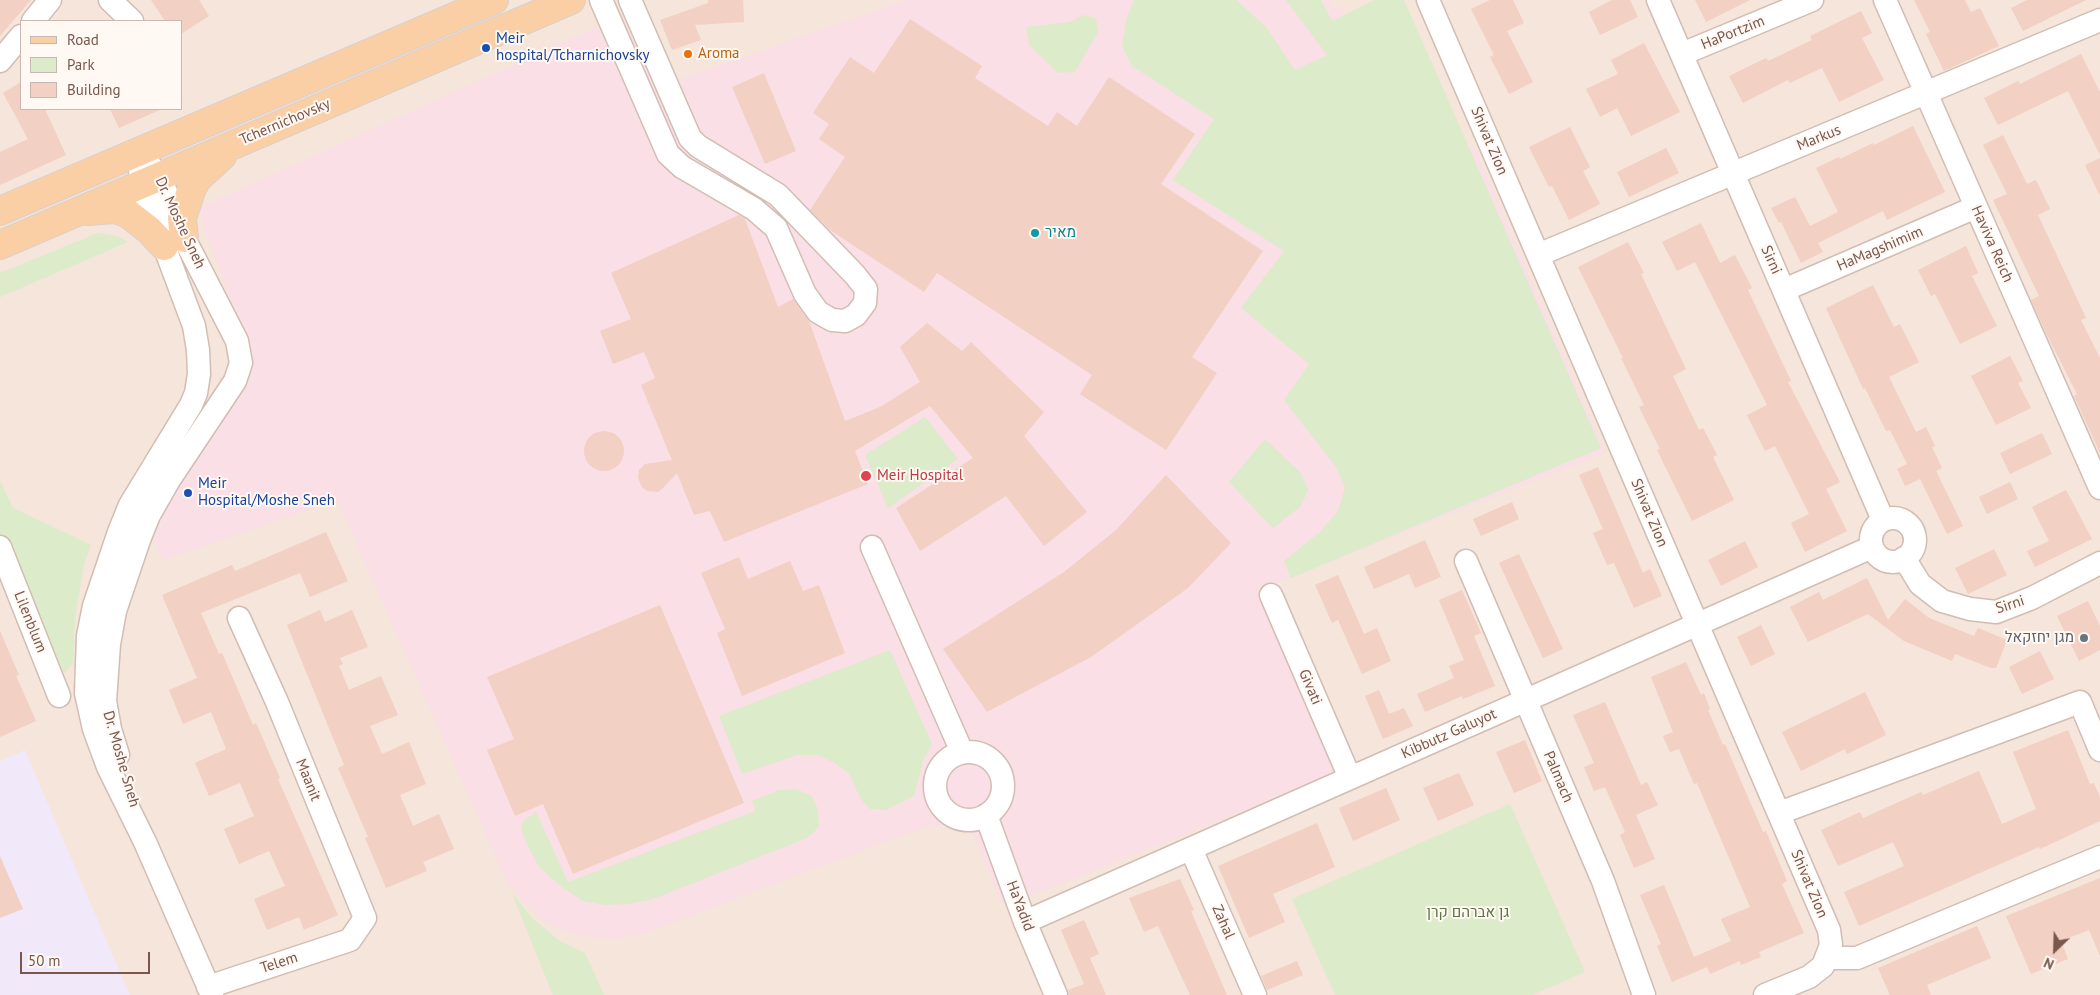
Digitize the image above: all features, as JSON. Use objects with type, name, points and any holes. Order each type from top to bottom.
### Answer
[{"type":"main road","name":"Tchernichovsky","points":[[0,210],[493,0]]},
{"type":"main road","name":"Tchernichovsky","points":[[0,245],[571,0]]},
{"type":"main road","points":[[76,212],[115,209],[127,213],[149,230],[174,242],[192,188],[197,179],[240,142]]},
{"type":"street","points":[[34,20],[50,0]]},
{"type":"street","points":[[110,0],[131,20]]},
{"type":"street","points":[[601,0],[668,154],[682,167],[754,210],[776,228],[805,294],[818,312],[832,320],[838,321],[844,321],[856,315],[865,304],[866,289],[855,275],[778,195],[698,146],[690,138],[630,0]]},
{"type":"street","name":"Shivat Zion","points":[[1428,0],[1829,930],[1831,945],[1826,958]]},
{"type":"street","name":"Sirni","points":[[1658,0],[1883,520]]},
{"type":"street","name":"HaPortzim","points":[[1682,54],[1812,0]]},
{"type":"street","name":"Haviva Reich","points":[[1885,0],[2100,488]]},
{"type":"street","name":"Markus","points":[[1538,255],[2100,20]]},
{"type":"street","points":[[0,61],[20,37]]},
{"type":"street","name":"Dr. Moshe Sneh","points":[[139,152],[174,242],[194,326],[199,374],[196,393],[182,421],[130,505],[118,532],[94,606],[88,636],[85,684],[88,709],[108,767],[145,842],[210,991]]},
{"type":"street","name":"HaMagshimim","points":[[1784,290],[1976,207]]},
{"type":"street","name":"Dr. Moshe Sneh","points":[[145,842],[110,729],[105,701],[109,644],[115,611],[138,540],[149,515],[169,480],[235,381],[241,364],[237,341],[174,242]]},
{"type":"street","points":[[1898,519],[1910,527],[1914,539],[1913,547],[1904,558],[1896,561],[1882,558],[1872,547],[1871,538],[1873,531],[1877,524],[1883,520],[1898,519]]},
{"type":"street","name":"Lilenblum","points":[[0,547],[59,696]]},
{"type":"street","points":[[872,547],[962,752]]},
{"type":"street","name":"Kibbutz Galuyot","points":[[1025,922],[1872,547]]},
{"type":"street","name":"Sirni","points":[[1904,558],[1920,584],[1942,602],[1970,609],[1996,612],[2032,598],[2100,563]]},
{"type":"street","name":"Palmach","points":[[1466,561],[1603,881],[1644,995]]},
{"type":"street","name":"Givati","points":[[1271,595],[1350,778]]},
{"type":"street","name":"Maanit","points":[[238,618],[277,702],[365,918],[350,940]]},
{"type":"street","points":[[1779,813],[2080,702],[2100,750]]},
{"type":"street","points":[[962,752],[974,752],[986,756],[1001,773],[1003,785],[1001,797],[995,807],[986,815],[976,819],[958,818],[948,812],[939,804],[935,792],[936,775],[942,764],[950,757],[962,752]]},
{"type":"street","name":"HaYadid","points":[[986,815],[1025,922],[1056,995]]},
{"type":"street","name":"Zahal","points":[[1191,849],[1255,995]]},
{"type":"street","points":[[1765,995],[1809,977],[1823,966],[1826,958],[1857,958],[2100,857]]},
{"type":"street","name":"Telem","points":[[210,991],[350,940]]},
{"type":"shaded area","points":[[0,0],[2100,0],[2100,995],[0,995]]},
{"type":"shaded area","name":"Meir Hospital","points":[[906,0],[1328,0],[1332,9],[1341,6],[1371,93],[1405,176],[1474,147],[1606,453],[1263,588],[1337,773],[1025,898],[1002,904],[974,835],[955,825],[930,825],[640,935],[610,939],[572,934],[546,923],[507,882],[337,500],[164,560],[150,533],[242,388],[247,378],[252,353],[208,239],[199,208],[641,7],[675,81]]},
{"type":"shaded area","points":[[25,750],[130,995],[0,995],[0,761]]},
{"type":"green space","points":[[1134,0],[1236,0],[1266,27],[1295,70],[1327,55],[1286,0],[1321,0],[1332,21],[1374,0],[1404,0],[1601,448],[1291,578],[1284,561],[1320,532],[1338,511],[1345,488],[1336,467],[1284,400],[1309,364],[1241,308],[1284,251],[1173,180],[1214,119],[1132,66],[1122,46],[1126,20]]},
{"type":"green space","points":[[1083,15],[1096,18],[1098,32],[1075,72],[1058,73],[1029,45],[1026,27],[1070,22]]},
{"type":"green space","points":[[98,233],[117,236],[128,242],[0,297],[0,273]]},
{"type":"green space","points":[[925,417],[958,459],[888,508],[865,455]]},
{"type":"green space","points":[[1265,439],[1301,473],[1308,490],[1301,506],[1273,528],[1229,482]]},
{"type":"green space","points":[[0,481],[13,508],[91,545],[84,564],[75,617],[73,663],[64,673],[0,533]]},
{"type":"green space","points":[[890,650],[932,744],[923,761],[914,796],[886,810],[870,809],[861,799],[849,774],[835,763],[817,755],[797,755],[742,774],[719,716]]},
{"type":"green space","points":[[796,789],[812,796],[818,810],[819,827],[807,838],[653,899],[629,904],[606,905],[583,901],[562,887],[539,867],[521,829],[524,820],[536,812],[568,882],[755,811],[752,801],[779,790]]},
{"type":"green space","name":"גן אברהם קרן","points":[[1510,804],[1585,972],[1532,995],[1335,995],[1292,899]]},
{"type":"green space","points":[[512,893],[532,918],[558,940],[585,953],[604,995],[553,995]]},
{"type":"building","points":[[0,0],[31,0],[0,36]]},
{"type":"building","points":[[151,0],[199,0],[209,16],[182,33],[182,20],[164,20]]},
{"type":"building","points":[[708,0],[743,0],[744,22],[695,25],[701,40],[672,50],[660,20],[708,3]]},
{"type":"building","points":[[1490,0],[1513,0],[1524,23],[1507,31],[1533,82],[1509,94],[1490,57],[1494,55],[1471,9]]},
{"type":"building","points":[[1612,0],[1630,0],[1638,17],[1600,35],[1589,12]]},
{"type":"building","points":[[1695,0],[1750,0],[1706,22]]},
{"type":"building","points":[[1914,0],[1965,0],[1971,12],[1980,8],[1999,46],[1944,71],[1926,34],[1930,32]]},
{"type":"building","points":[[2027,0],[2086,0],[2023,31],[2011,8]]},
{"type":"building","points":[[1861,11],[1872,33],[1862,38],[1884,80],[1839,102],[1822,68],[1790,83],[1788,80],[1743,103],[1729,76],[1766,58],[1768,61],[1812,40],[1810,36]]},
{"type":"building","name":"מאיר","points":[[910,19],[982,66],[975,78],[1048,126],[1057,112],[1077,126],[1109,77],[1195,134],[1161,184],[1263,251],[1192,357],[1217,373],[1166,450],[1080,394],[1092,375],[937,273],[924,292],[830,230],[810,210],[845,157],[819,139],[829,124],[813,113],[850,57],[874,73]]},
{"type":"building","points":[[1644,43],[1680,112],[1631,136],[1617,108],[1600,117],[1586,89],[1618,74],[1611,60]]},
{"type":"building","points":[[2081,54],[2100,92],[2100,155],[2068,91],[1998,125],[1984,98],[2018,81],[2020,84]]},
{"type":"building","points":[[764,73],[796,151],[765,164],[732,87]]},
{"type":"building","points":[[20,83],[20,110],[45,110],[66,155],[0,185],[0,152],[28,139],[3,93]]},
{"type":"building","points":[[110,110],[160,110],[119,128]]},
{"type":"building","points":[[1913,126],[1945,192],[1887,220],[1883,211],[1818,243],[1823,252],[1801,263],[1781,222],[1779,223],[1771,208],[1795,197],[1810,226],[1838,212],[1816,168],[1873,143],[1874,145]]},
{"type":"building","points":[[1570,127],[1590,167],[1583,171],[1600,204],[1569,220],[1552,186],[1549,187],[1529,147]]},
{"type":"building","points":[[2003,135],[2027,184],[2036,180],[2050,209],[2038,215],[2086,318],[2081,320],[2100,358],[2100,453],[2074,396],[2077,394],[2031,300],[2039,296],[1993,200],[2007,194],[1983,145]]},
{"type":"building","points":[[1666,148],[1679,173],[1629,197],[1617,172]]},
{"type":"building","points":[[2100,158],[2100,196],[2085,165]]},
{"type":"building","points":[[739,215],[745,219],[778,307],[793,299],[809,321],[845,421],[880,407],[920,382],[900,347],[927,323],[962,351],[971,342],[1044,412],[1024,436],[1087,512],[1044,546],[1006,496],[920,551],[896,508],[973,458],[930,406],[855,451],[868,484],[724,542],[710,511],[694,515],[677,473],[658,492],[647,491],[642,487],[638,478],[639,470],[645,464],[672,460],[641,385],[655,378],[644,352],[613,364],[600,331],[631,319],[611,273]]},
{"type":"building","points":[[1701,223],[1720,263],[1735,255],[1752,288],[1748,290],[1791,381],[1788,382],[1840,482],[1826,489],[1847,531],[1805,552],[1791,523],[1809,514],[1775,446],[1765,451],[1747,415],[1767,405],[1695,262],[1677,271],[1662,242]]},
{"type":"building","points":[[1628,242],[1644,273],[1641,274],[1686,369],[1673,376],[1699,430],[1703,428],[1717,455],[1713,457],[1734,500],[1692,521],[1657,450],[1660,449],[1639,407],[1644,405],[1621,358],[1623,358],[1578,267]]},
{"type":"building","points":[[1966,246],[1978,273],[1972,276],[1997,326],[1960,344],[1935,294],[1931,296],[1918,270]]},
{"type":"building","points":[[1873,285],[1894,327],[1900,324],[1919,362],[1889,377],[1916,432],[1926,427],[1935,446],[1932,447],[1942,468],[1936,471],[1963,526],[1947,534],[1920,479],[1905,486],[1897,469],[1907,464],[1890,430],[1886,431],[1865,388],[1863,389],[1826,308]]},
{"type":"building","points":[[2010,356],[2023,381],[2018,383],[2031,408],[1996,425],[1971,376]]},
{"type":"building","points":[[604,431],[618,437],[624,451],[618,465],[604,471],[590,465],[584,451],[590,437]]},
{"type":"building","points":[[2042,433],[2052,454],[2010,474],[2000,453]]},
{"type":"building","points":[[1598,467],[1643,573],[1650,569],[1662,596],[1634,608],[1614,563],[1607,565],[1593,533],[1603,529],[1579,475]]},
{"type":"building","points":[[1166,475],[1231,543],[1188,588],[1091,657],[987,712],[943,649],[1064,572],[1116,530]]},
{"type":"building","points":[[2010,482],[2018,499],[1987,514],[1979,497]]},
{"type":"building","points":[[2066,490],[2092,539],[2035,567],[2027,551],[2049,541],[2032,507]]},
{"type":"building","points":[[1512,502],[1519,519],[1481,536],[1473,519]]},
{"type":"building","points":[[326,532],[348,581],[310,597],[300,573],[201,613],[219,654],[222,653],[253,725],[256,723],[280,778],[278,779],[338,915],[304,930],[299,917],[267,930],[254,899],[285,886],[269,851],[239,864],[224,829],[254,816],[240,783],[209,796],[195,763],[226,749],[211,712],[183,724],[169,690],[197,678],[162,595],[232,565],[235,571]]},
{"type":"building","points":[[1425,540],[1441,577],[1415,588],[1409,574],[1374,589],[1364,567]]},
{"type":"building","points":[[1745,541],[1758,567],[1721,586],[1708,560]]},
{"type":"building","points":[[1994,549],[2007,575],[1968,594],[1955,568]]},
{"type":"building","points":[[1519,554],[1563,649],[1543,658],[1499,563]]},
{"type":"building","points":[[739,557],[748,579],[790,561],[803,591],[819,585],[845,653],[742,696],[717,633],[725,629],[701,573]]},
{"type":"building","points":[[1338,575],[1364,634],[1377,628],[1391,661],[1362,674],[1338,620],[1332,623],[1315,585]]},
{"type":"building","points":[[1867,578],[1888,620],[1905,599],[1929,618],[1974,636],[1978,628],[2007,640],[1996,668],[1991,668],[1955,654],[1952,661],[1904,641],[1868,614],[1808,642],[1790,607],[1819,592],[1823,600]]},
{"type":"building","points":[[1462,590],[1481,633],[1474,636],[1495,686],[1463,699],[1462,696],[1425,712],[1417,694],[1454,678],[1449,666],[1464,660],[1439,600]]},
{"type":"building","name":"מגן יחזקאל","points":[[2088,601],[2100,626],[2100,650],[2079,661],[2057,616]]},
{"type":"building","points":[[660,605],[744,803],[573,874],[543,804],[515,816],[487,750],[514,739],[487,677]]},
{"type":"building","points":[[320,610],[325,622],[352,610],[368,647],[340,658],[343,664],[339,666],[349,690],[381,676],[398,715],[370,726],[382,754],[409,742],[426,784],[400,795],[413,826],[439,814],[454,849],[423,862],[427,871],[386,888],[365,838],[368,837],[338,768],[344,765],[287,625]]},
{"type":"building","points":[[1761,625],[1775,654],[1751,666],[1737,637]]},
{"type":"building","points":[[0,631],[19,675],[16,676],[36,721],[0,737]]},
{"type":"building","points":[[2040,651],[2054,679],[2022,694],[2009,667]]},
{"type":"building","points":[[1686,662],[1701,695],[1704,693],[1710,709],[1708,710],[1723,745],[1725,744],[1763,832],[1766,831],[1787,881],[1782,884],[1804,933],[1759,952],[1761,957],[1741,965],[1740,961],[1710,974],[1707,967],[1672,982],[1657,946],[1661,944],[1640,895],[1664,885],[1694,957],[1731,941],[1721,919],[1750,907],[1697,783],[1694,784],[1679,749],[1670,752],[1663,736],[1673,732],[1651,677]]},
{"type":"building","points":[[1379,690],[1389,714],[1404,708],[1413,726],[1383,739],[1365,696]]},
{"type":"building","points":[[1865,692],[1886,735],[1847,754],[1845,749],[1801,771],[1782,732]]},
{"type":"building","points":[[1605,702],[1641,785],[1647,782],[1658,805],[1636,815],[1655,859],[1634,868],[1620,835],[1625,832],[1605,787],[1594,791],[1584,767],[1594,763],[1573,715]]},
{"type":"building","points":[[2068,730],[2090,784],[2094,783],[2100,797],[2100,821],[2040,849],[2039,847],[1859,926],[1844,892],[1904,866],[1893,842],[1838,866],[1821,830],[1860,812],[1863,818],[1921,792],[1923,795],[1979,771],[2002,824],[2036,809],[2013,752]]},
{"type":"building","points":[[1525,740],[1542,781],[1514,793],[1496,752]]},
{"type":"building","points":[[1459,773],[1474,805],[1438,821],[1423,788]]},
{"type":"building","points":[[1386,788],[1400,820],[1353,841],[1339,808]]},
{"type":"building","points":[[1317,823],[1335,867],[1273,894],[1285,922],[1249,938],[1218,866]]},
{"type":"building","points":[[0,856],[23,909],[0,918]]},
{"type":"building","points":[[2100,878],[2100,956],[2089,930],[2061,941],[2068,959],[2031,974],[2006,916]]},
{"type":"building","points":[[1180,879],[1194,910],[1191,911],[1227,995],[1190,995],[1158,926],[1144,932],[1129,898]]},
{"type":"building","points":[[1084,920],[1099,954],[1090,958],[1106,995],[1069,995],[1068,990],[1084,984],[1061,930]]},
{"type":"building","points":[[1977,926],[1991,958],[1927,985],[1931,995],[1890,995],[1878,968]]},
{"type":"building","points":[[1297,961],[1303,975],[1267,990],[1261,976]]},
{"type":"place","name":"Meir hospital/Tcharnichovsky","points":[[486,48]]},
{"type":"place","name":"Aroma","points":[[688,54]]},
{"type":"place","name":"מאיר","points":[[1035,233]]},
{"type":"place","name":"Meir Hospital","points":[[866,476]]},
{"type":"place","name":"Meir Hospital/Moshe Sneh","points":[[188,493]]},
{"type":"place","name":"מגן יחזקאל","points":[[2084,638]]}]
